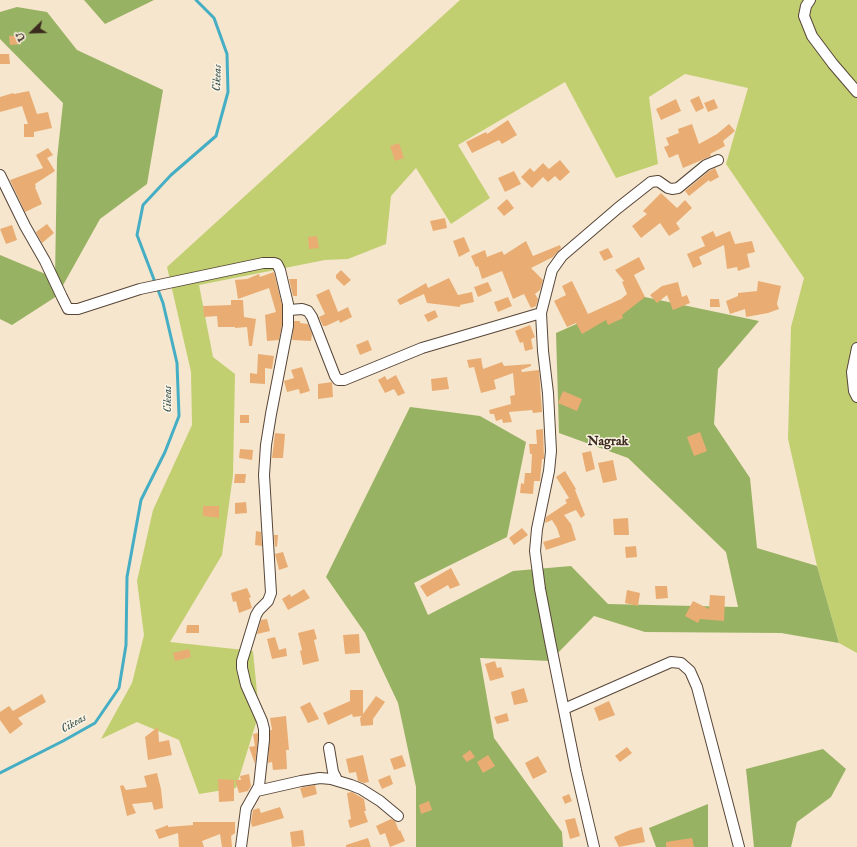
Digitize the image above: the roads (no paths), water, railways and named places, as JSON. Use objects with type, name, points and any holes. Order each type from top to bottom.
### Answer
[{"type":"street","points":[[810,0],[806,6],[804,16],[812,36],[857,92]]},
{"type":"street","points":[[594,847],[540,589],[535,551],[537,529],[551,451],[541,313],[552,270],[562,256],[651,182],[658,181],[668,188],[678,188],[706,165],[718,160]]},
{"type":"street","points":[[0,174],[68,309],[78,309],[140,289],[263,263],[277,264],[280,270],[289,310],[288,326],[272,407],[264,475],[271,593],[269,599],[256,615],[242,661],[246,685],[264,729],[262,767],[259,786],[246,809],[241,847]]},
{"type":"street","points":[[289,310],[302,309],[308,311],[312,317],[335,376],[338,380],[344,380],[422,348],[541,313]]},
{"type":"street","points":[[857,348],[852,372],[854,390],[857,397]]},
{"type":"street","points":[[564,709],[671,662],[681,663],[690,671],[696,687],[739,847]]},
{"type":"street","points":[[329,748],[333,772],[337,780]]},
{"type":"street","points":[[256,792],[277,786],[320,778],[337,780],[361,789],[380,801],[398,816]]},
{"type":"waterway","name":"Cikeas","points":[[0,773],[95,723],[119,688],[126,645],[127,577],[141,500],[165,452],[179,416],[177,363],[163,303],[137,235],[143,205],[171,175],[216,136],[228,92],[227,54],[214,18],[196,0]]},
{"type":"district","name":"Nagrak","points":[[608,442]]}]
